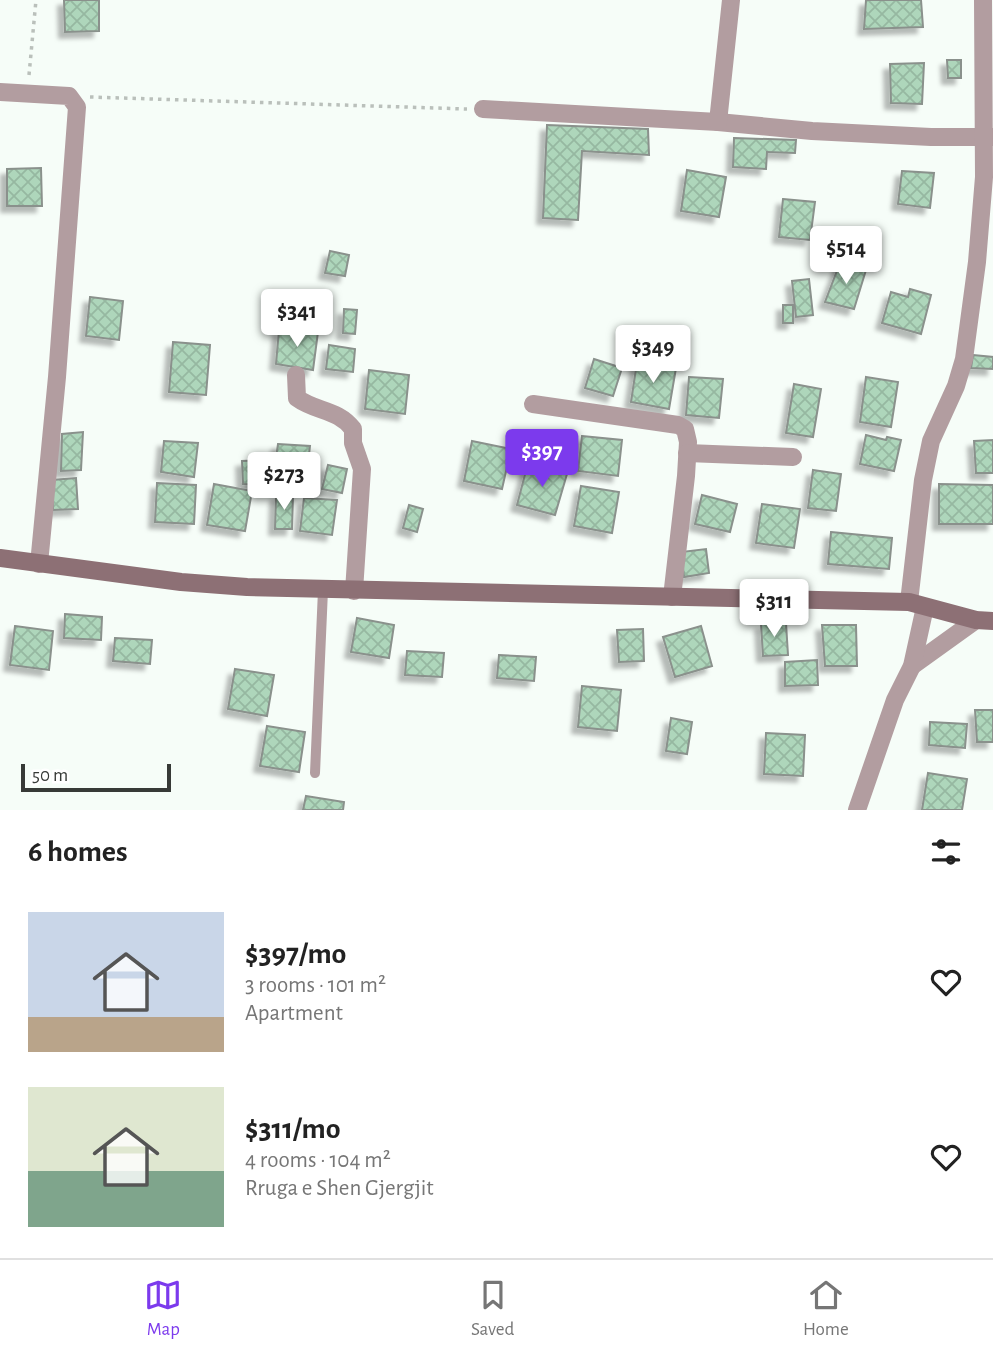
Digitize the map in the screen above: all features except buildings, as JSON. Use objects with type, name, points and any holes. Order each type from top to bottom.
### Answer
[{"type":"street","points":[[718,122],[731,0]]},
{"type":"street","points":[[858,810],[895,700],[912,666],[923,480],[931,441],[956,386],[964,359],[989,137],[983,0]]},
{"type":"street","points":[[0,93],[69,96],[77,107],[57,377],[39,564]]},
{"type":"street","points":[[483,109],[718,122],[812,131],[989,137]]},
{"type":"street","points":[[296,375],[297,398],[306,404],[338,414],[353,429],[353,443],[362,469],[354,591]]},
{"type":"street","points":[[533,404],[678,425],[685,429],[688,453],[672,597]]},
{"type":"street","points":[[688,453],[793,457]]},
{"type":"street","points":[[0,558],[181,582],[354,591],[815,598],[917,605],[984,620]]},
{"type":"street","points":[[912,666],[984,620]]},
{"type":"lane","points":[[315,773],[323,590]]},
{"type":"path","points":[[27,94],[36,0]]},
{"type":"path","points":[[69,96],[483,109]]}]
